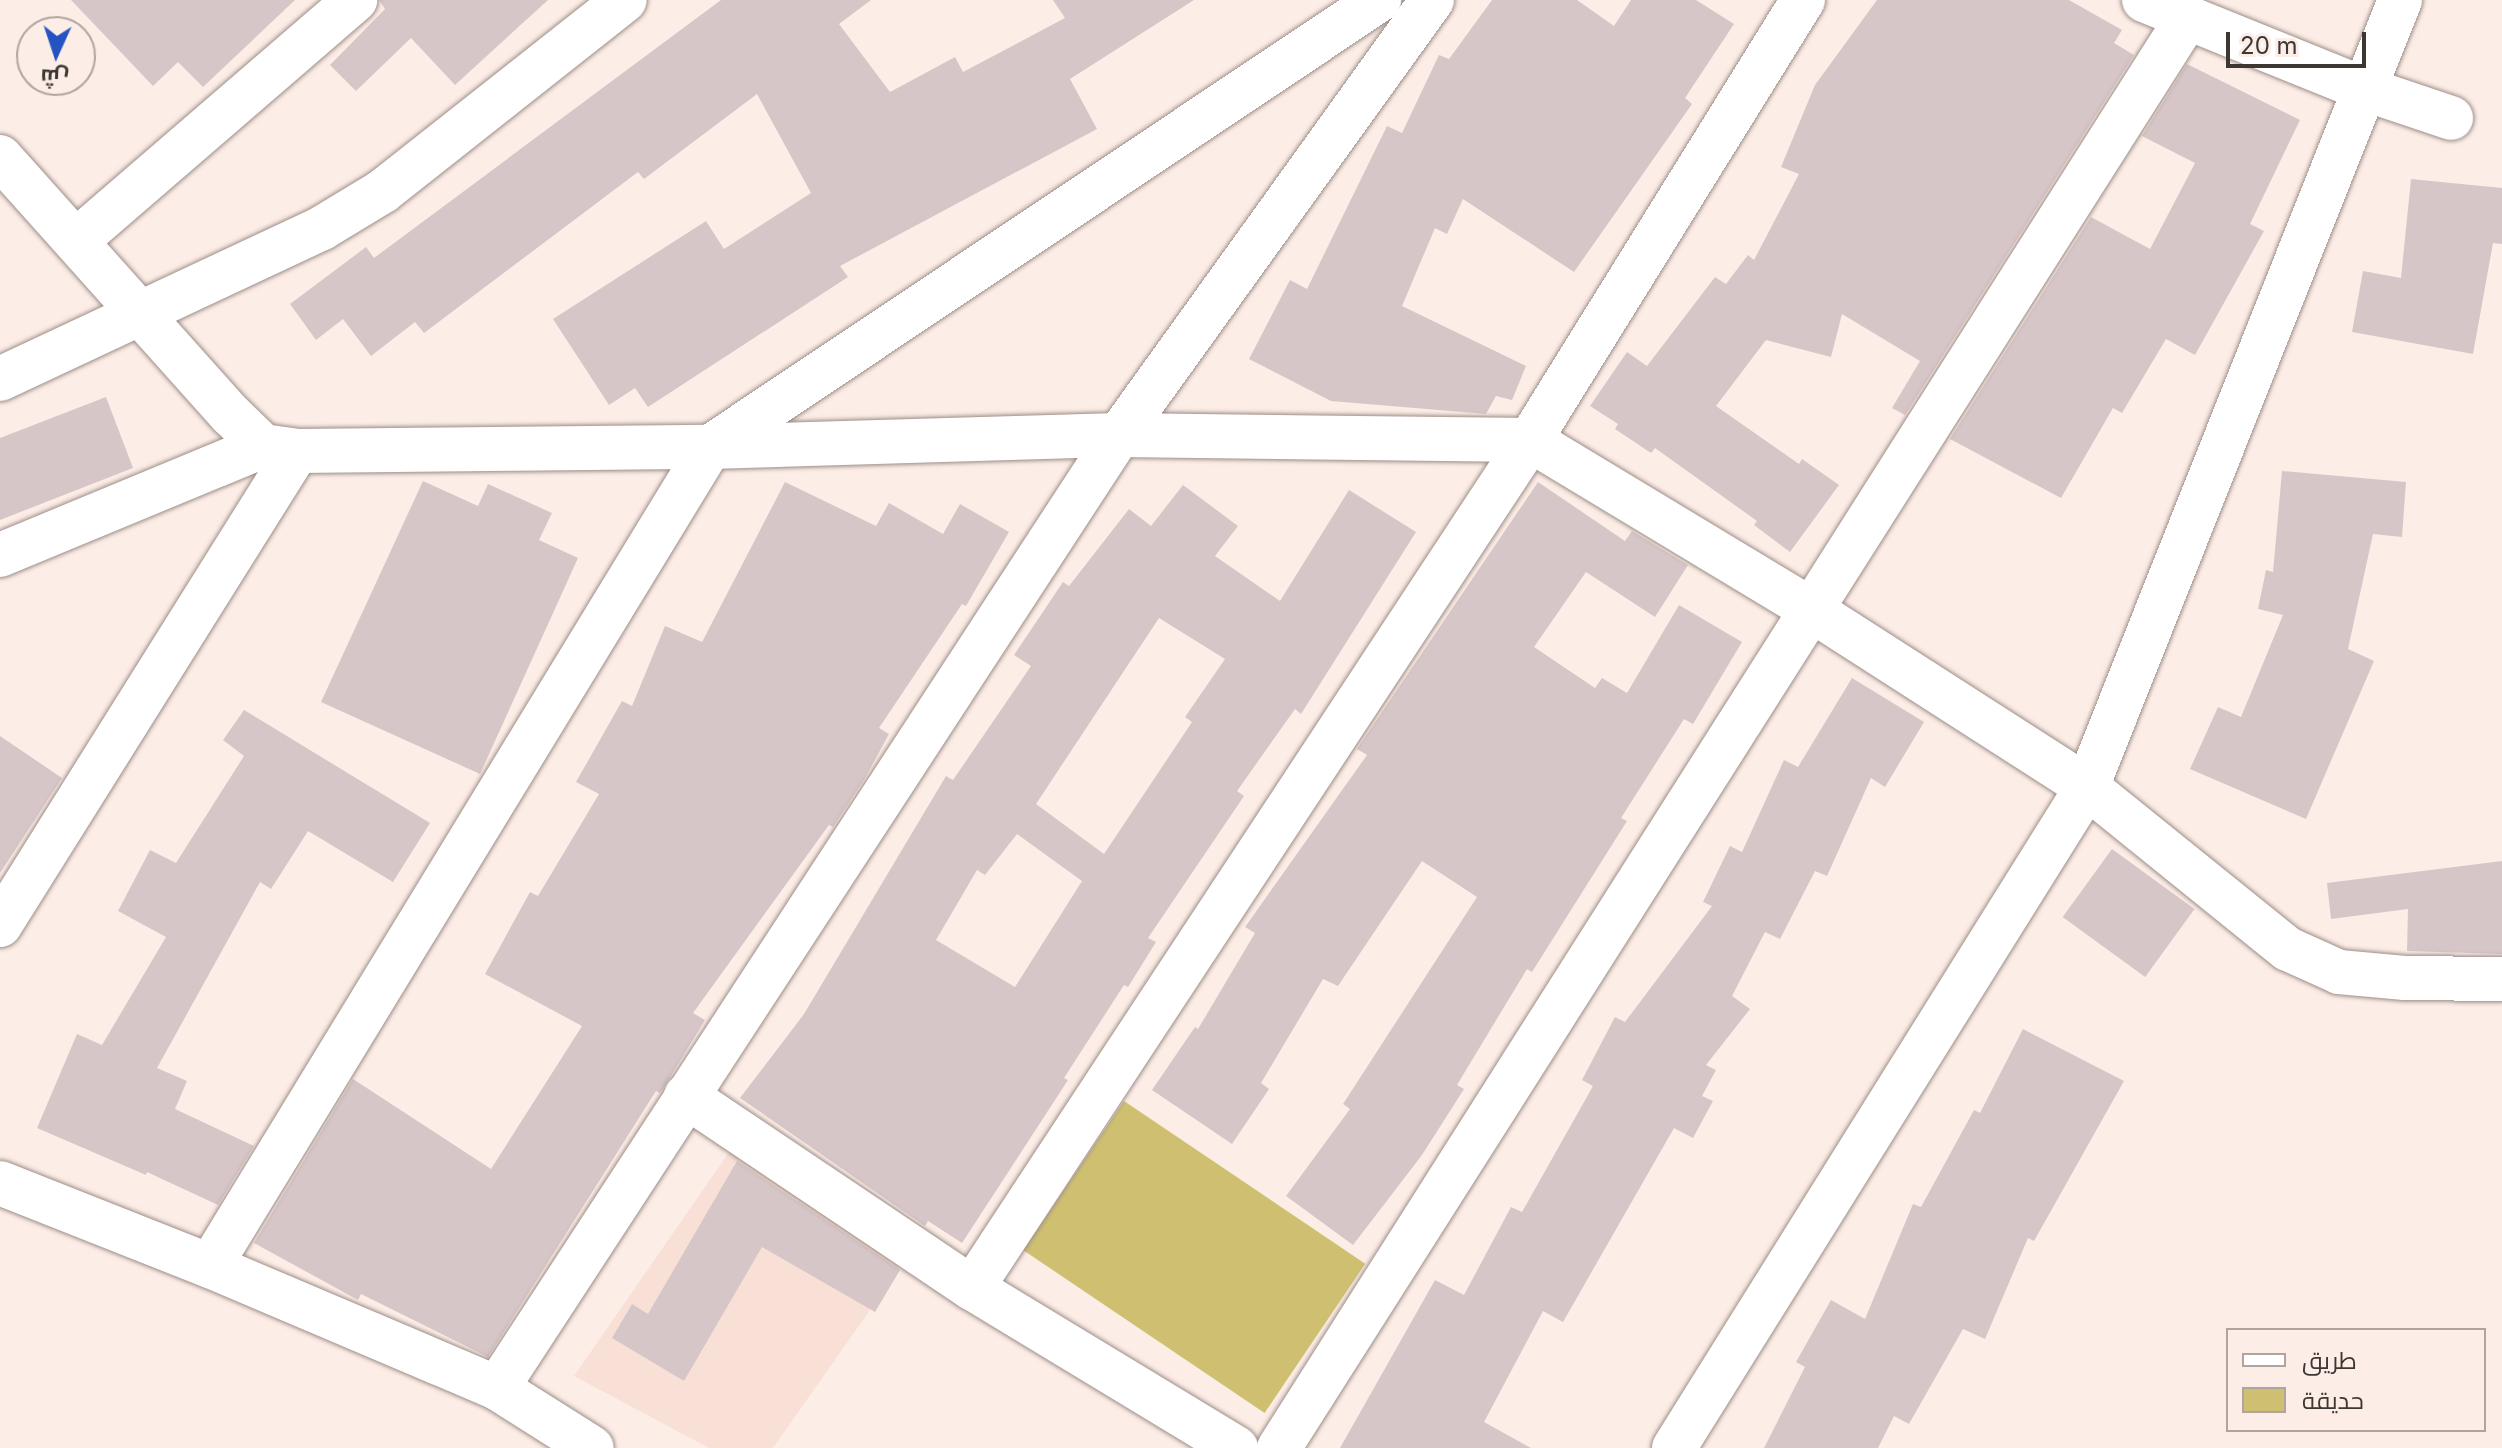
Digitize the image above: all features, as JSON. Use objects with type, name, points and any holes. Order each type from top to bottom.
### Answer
[{"type":"street","points":[[76,241],[355,0]]},
{"type":"street","points":[[0,379],[322,228],[383,191],[625,0]]},
{"type":"street","points":[[210,1266],[710,447],[1379,0]]},
{"type":"street","points":[[497,1388],[1119,435],[1432,0]]},
{"type":"street","points":[[972,1288],[1530,440],[1803,0]]},
{"type":"street","points":[[2144,0],[2186,20],[2362,88],[2451,118]]},
{"type":"street","points":[[1674,1448],[2087,787],[2362,88],[2400,0]]},
{"type":"street","points":[[1279,1448],[2186,20]]},
{"type":"street","points":[[0,157],[140,314],[280,448]]},
{"type":"street","points":[[0,555],[280,448],[710,447],[1119,435],[1530,440],[1810,609],[2087,787],[2288,949],[2339,972],[2405,978],[2502,979]]},
{"type":"street","points":[[0,925],[280,448]]},
{"type":"street","points":[[686,1096],[972,1288],[1236,1448]]},
{"type":"street","points":[[0,1183],[210,1266],[497,1388],[592,1448]]},
{"type":"shaded area","points":[[734,1145],[903,1263],[773,1448],[709,1448],[574,1376]]},
{"type":"green space","points":[[1124,1101],[1365,1264],[1265,1413],[1023,1250]]},
{"type":"building","points":[[71,0],[295,0],[203,87],[178,62],[153,86],[96,26],[96,16],[86,16]]},
{"type":"building","points":[[379,0],[548,0],[455,85],[411,38],[356,91],[330,65],[385,9]]},
{"type":"building","points":[[721,0],[871,0],[839,24],[890,92],[955,57],[963,72],[1065,18],[1053,0],[1194,0],[1070,79],[1097,129],[840,266],[848,277],[648,407],[635,388],[609,405],[553,319],[706,221],[724,249],[811,193],[757,94],[644,179],[638,172],[424,333],[415,322],[371,356],[343,319],[316,340],[290,304],[366,247],[374,258]]},
{"type":"building","points":[[1492,0],[1577,0],[1614,26],[1631,0],[1696,0],[1734,24],[1685,98],[1692,104],[1574,272],[1463,199],[1447,234],[1435,228],[1402,306],[1526,366],[1512,400],[1496,396],[1486,414],[1331,401],[1249,359],[1290,280],[1307,289],[1387,126],[1402,133],[1439,55],[1449,59]]},
{"type":"building","points":[[1877,0],[2069,0],[2122,30],[2114,43],[2134,55],[1905,415],[1892,408],[1920,361],[1842,314],[1831,357],[1766,340],[1716,406],[1799,464],[1802,459],[1839,485],[1790,552],[1754,525],[1757,521],[1655,448],[1651,453],[1615,429],[1618,424],[1590,406],[1627,352],[1647,366],[1715,277],[1726,284],[1748,255],[1754,260],[1799,174],[1781,167],[1815,85]]},
{"type":"building","points":[[2187,64],[2300,120],[2250,224],[2264,231],[2195,355],[2166,339],[2122,413],[2113,408],[2061,498],[1950,439],[2091,217],[2150,249],[2195,163],[2142,136]]},
{"type":"building","points":[[2411,179],[2502,188],[2502,244],[2493,243],[2473,354],[2352,332],[2363,271],[2401,278]]},
{"type":"building","points":[[106,397],[133,468],[0,520],[0,438]]},
{"type":"building","points":[[2282,471],[2406,482],[2402,537],[2373,534],[2348,649],[2374,661],[2306,819],[2190,769],[2218,707],[2241,717],[2283,615],[2258,609],[2266,570],[2273,572]]},
{"type":"building","points":[[423,481],[478,506],[488,484],[552,513],[539,540],[578,558],[480,774],[321,702]]},
{"type":"building","points":[[785,482],[876,526],[889,503],[943,534],[960,504],[1009,532],[966,606],[962,604],[879,728],[889,734],[833,827],[829,825],[693,1013],[705,1020],[660,1093],[656,1091],[488,1357],[361,1294],[358,1300],[254,1243],[353,1079],[491,1169],[582,1026],[485,974],[530,892],[538,896],[599,794],[576,782],[622,701],[632,706],[665,626],[702,642]]},
{"type":"building","points":[[1538,482],[1625,541],[1632,531],[1688,565],[1655,617],[1586,572],[1534,647],[1595,688],[1602,678],[1627,693],[1679,605],[1742,642],[1693,724],[1684,719],[1621,818],[1627,821],[1532,972],[1527,969],[1457,1085],[1464,1089],[1422,1155],[1353,1245],[1286,1196],[1350,1109],[1343,1104],[1477,897],[1422,861],[1338,986],[1323,979],[1261,1083],[1269,1089],[1232,1144],[1152,1090],[1195,1027],[1198,1029],[1255,933],[1245,927],[1367,755],[1357,749]]},
{"type":"building","points":[[1183,485],[1238,526],[1215,556],[1280,601],[1349,490],[1416,532],[1301,714],[1295,709],[1237,791],[1244,796],[1148,938],[1156,942],[1128,987],[1124,985],[1064,1078],[1068,1080],[962,1243],[928,1221],[925,1226],[740,1098],[804,1014],[946,776],[953,780],[1031,666],[1014,655],[1063,582],[1069,586],[1129,509],[1151,526]],"holes":[[[1159,618],[1225,659],[1185,717],[1192,722],[1104,854],[1036,804]],[[1017,834],[1082,881],[1015,987],[936,940],[977,870],[985,875]]]},
{"type":"building","points":[[1852,678],[1924,722],[1885,787],[1871,778],[1827,876],[1815,871],[1780,939],[1765,932],[1732,996],[1750,1009],[1706,1065],[1716,1070],[1702,1096],[1713,1101],[1693,1138],[1674,1128],[1563,1322],[1543,1311],[1484,1422],[1531,1448],[1340,1448],[1435,1280],[1464,1295],[1511,1207],[1522,1212],[1593,1086],[1582,1080],[1615,1017],[1625,1022],[1712,906],[1703,902],[1730,846],[1742,852],[1784,760],[1798,767]]},
{"type":"building","points":[[244,710],[430,823],[393,882],[308,831],[271,889],[260,882],[157,1068],[187,1081],[175,1109],[254,1146],[218,1205],[147,1172],[146,1175],[37,1128],[77,1034],[102,1045],[166,937],[118,911],[150,850],[176,863],[244,756],[223,740]]},
{"type":"building","points":[[0,736],[62,778],[0,873]]},
{"type":"building","points":[[2112,849],[2195,909],[2145,977],[2063,917]]},
{"type":"building","points":[[2502,861],[2502,954],[2407,951],[2408,909],[2331,919],[2327,883]]},
{"type":"building","points":[[2023,1029],[2124,1081],[2034,1241],[2028,1238],[1985,1339],[1963,1329],[1909,1424],[1894,1416],[1878,1448],[1764,1448],[1805,1367],[1796,1362],[1831,1300],[1865,1319],[1913,1204],[1921,1207],[1974,1110],[1980,1113]]},
{"type":"building","points":[[737,1161],[900,1270],[875,1312],[762,1247],[684,1381],[612,1338],[632,1304],[648,1314]]}]
